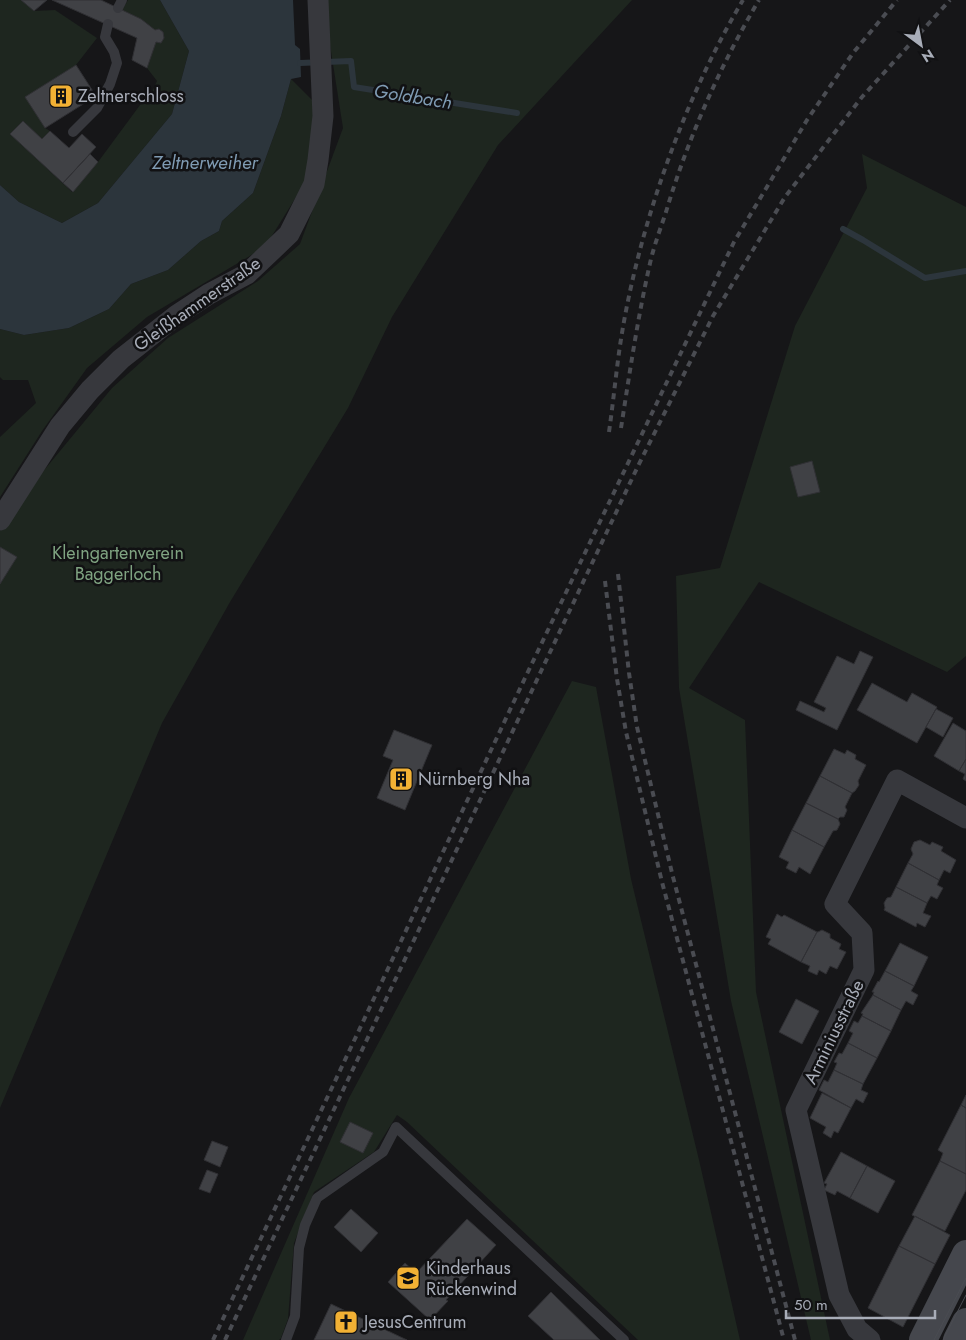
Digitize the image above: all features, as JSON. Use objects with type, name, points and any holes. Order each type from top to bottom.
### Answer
[{"type":"main road","points":[[922,1340],[966,1254]]},
{"type":"main road","points":[[957,1340],[966,1322]]},
{"type":"street","name":"Gleißhammerstraße","points":[[0,520],[60,426],[90,390],[121,359],[177,315],[209,294],[247,274],[289,234],[314,184],[323,116],[318,0]]},
{"type":"street","name":"Arminiusstraße","points":[[870,1340],[857,1329],[839,1295],[796,1110],[864,970],[862,933],[835,904],[897,780],[966,818]]},
{"type":"lane","points":[[73,132],[97,108],[110,84],[117,64],[114,52],[105,37],[108,24]]},
{"type":"lane","points":[[286,1340],[295,1316],[299,1248],[305,1225],[317,1198],[382,1152],[396,1127],[624,1340]]},
{"type":"green space","points":[[0,0],[21,0],[34,11],[55,10],[97,38],[76,65],[26,97],[45,128],[50,131],[42,139],[23,121],[10,134],[72,192],[98,162],[143,101],[148,101],[157,81],[147,68],[156,42],[161,43],[164,38],[163,32],[159,29],[155,30],[141,19],[122,10],[128,0],[160,0],[189,51],[172,114],[98,203],[62,223],[19,202],[0,185]]},
{"type":"green space","name":"Kleingartenverein Baggerloch","points":[[323,0],[632,0],[498,145],[392,317],[348,408],[230,602],[162,723],[0,1108],[0,531],[27,491],[112,388],[168,338],[258,281],[300,244],[343,128]]},
{"type":"green space","points":[[291,79],[315,103],[306,181],[265,247],[147,317],[87,368],[42,431],[0,497],[0,437],[36,403],[28,380],[3,380],[0,377],[0,329],[24,335],[69,328],[109,309],[131,284],[168,270],[201,241],[219,231],[222,221],[253,193],[281,116]]},
{"type":"green space","points":[[862,154],[966,207],[966,656],[947,672],[759,582],[689,688],[745,720],[756,992],[830,1340],[811,1340],[731,1001],[679,688],[676,576],[720,568],[795,326],[867,188]]},
{"type":"green space","points":[[572,681],[596,687],[631,879],[699,1160],[740,1340],[638,1340],[407,1122],[397,1115],[374,1152],[314,1192],[294,1243],[288,1319],[281,1338],[279,1340],[243,1340],[349,1098]]},
{"type":"water","name":"Zeltnerweiher","points":[[160,0],[293,0],[295,45],[300,49],[301,77],[291,79],[281,116],[253,193],[222,221],[219,231],[201,241],[168,270],[131,284],[109,309],[69,328],[24,335],[0,329],[0,185],[19,202],[62,223],[98,203],[172,114],[189,51]]},
{"type":"building","points":[[21,0],[47,0],[34,11]]},
{"type":"building","points":[[52,0],[101,0],[141,19],[155,30],[159,29],[163,32],[164,38],[161,43],[156,42],[147,68],[132,60],[137,38]]},
{"type":"building","name":"Zeltnerschloss","points":[[76,65],[96,96],[45,128],[25,97]]},
{"type":"building","points":[[23,121],[42,139],[50,131],[69,148],[82,134],[96,147],[63,183],[10,134]]},
{"type":"building","points":[[90,154],[98,162],[73,192],[63,183]]},
{"type":"building","points":[[812,461],[820,492],[798,497],[790,467]]},
{"type":"building","points":[[0,547],[17,557],[0,584]]},
{"type":"building","points":[[860,651],[873,657],[837,730],[796,710],[800,701],[824,712],[826,708],[814,702],[837,656],[854,664]]},
{"type":"building","points":[[872,683],[907,702],[912,693],[937,707],[917,743],[857,710]]},
{"type":"building","points":[[936,709],[953,718],[943,737],[926,727]]},
{"type":"building","points":[[953,723],[966,731],[966,759],[959,771],[934,756]]},
{"type":"building","name":"Nürnberg Nha","points":[[394,730],[432,745],[405,810],[377,798],[393,760],[383,756]]},
{"type":"building","points":[[834,749],[845,754],[847,750],[856,755],[855,759],[866,765],[858,781],[859,785],[852,793],[820,776]]},
{"type":"building","points":[[966,759],[966,781],[963,779],[965,774],[959,771]]},
{"type":"building","points":[[820,776],[852,793],[845,807],[847,810],[844,817],[838,819],[806,803]]},
{"type":"building","points":[[806,803],[838,819],[840,824],[837,830],[833,831],[824,847],[792,830]]},
{"type":"building","points":[[792,830],[824,847],[810,874],[799,867],[796,873],[786,868],[789,862],[779,857]]},
{"type":"building","points":[[920,840],[930,845],[932,842],[943,847],[941,851],[956,860],[950,873],[944,870],[939,880],[908,863],[913,854],[911,849],[914,842]]},
{"type":"building","points":[[908,863],[939,880],[937,885],[943,888],[937,899],[931,896],[927,903],[896,887]]},
{"type":"building","points":[[896,887],[927,903],[923,913],[931,916],[925,927],[917,923],[916,927],[884,910],[884,903],[887,898],[891,897]]},
{"type":"building","points":[[777,914],[782,917],[784,915],[817,932],[801,962],[768,944],[771,939],[766,937]]},
{"type":"building","points":[[822,930],[830,934],[830,938],[841,944],[839,949],[846,952],[837,969],[830,966],[826,974],[819,970],[817,975],[808,971],[810,966],[801,962],[817,932]]},
{"type":"building","points":[[900,943],[928,957],[914,986],[885,971]]},
{"type":"building","points":[[885,971],[914,986],[911,991],[918,995],[913,1005],[906,1001],[901,1010],[873,995],[874,992],[872,992]]},
{"type":"building","points":[[873,995],[901,1010],[891,1031],[862,1016],[863,1014],[861,1013]]},
{"type":"building","points":[[796,999],[819,1011],[802,1044],[779,1032]]},
{"type":"building","points":[[862,1016],[891,1031],[877,1058],[848,1043],[853,1033],[849,1031],[854,1021],[858,1023]]},
{"type":"building","points":[[848,1043],[877,1058],[863,1084],[834,1070],[837,1063],[834,1062],[839,1053],[842,1054]]},
{"type":"building","points":[[834,1070],[863,1084],[861,1090],[868,1093],[863,1103],[856,1099],[851,1108],[819,1090],[824,1080],[828,1082]]},
{"type":"building","points":[[822,1093],[851,1108],[838,1133],[834,1131],[831,1138],[823,1133],[826,1127],[810,1118]]},
{"type":"building","points":[[966,1095],[966,1108],[961,1105]]},
{"type":"building","points":[[961,1105],[966,1108],[966,1174],[940,1161],[943,1153],[938,1150]]},
{"type":"building","points":[[350,1122],[373,1133],[363,1153],[340,1142]]},
{"type":"building","points":[[212,1141],[228,1147],[220,1167],[204,1160]]},
{"type":"building","points":[[841,1152],[867,1166],[850,1198],[837,1191],[835,1195],[824,1190],[827,1184],[824,1183]]},
{"type":"building","points":[[940,1161],[966,1174],[966,1190],[945,1231],[912,1215]]},
{"type":"building","points":[[867,1166],[895,1181],[878,1213],[850,1198]]},
{"type":"building","points":[[207,1170],[218,1174],[210,1193],[199,1189]]},
{"type":"building","points":[[351,1209],[378,1233],[361,1252],[334,1227]]},
{"type":"building","points":[[915,1216],[950,1235],[935,1264],[899,1246]]},
{"type":"building","points":[[467,1219],[496,1245],[430,1320],[388,1282],[405,1263],[416,1273]]},
{"type":"building","points":[[899,1246],[935,1264],[903,1327],[868,1308]]},
{"type":"building","points":[[551,1292],[600,1340],[554,1340],[528,1316]]},
{"type":"building","name":"JesusCentrum","points":[[331,1304],[407,1340],[314,1340]]},
{"type":"waterway","name":"Goldbach","points":[[300,63],[351,61],[354,87],[517,113]]},
{"type":"waterway","name":"Goldbach","points":[[843,229],[925,278],[966,271]]},
{"type":"tram line","points":[[934,1340],[966,1278]]},
{"type":"tram line","points":[[943,1340],[966,1295]]},
{"type":"railway","points":[[609,432],[623,327],[631,286],[654,201],[685,116],[722,37],[743,0]]},
{"type":"railway","points":[[621,428],[634,343],[656,241],[684,157],[706,103],[731,51],[759,0]]},
{"type":"railway","points":[[213,1340],[525,678],[734,242],[807,120],[853,53],[897,0]]},
{"type":"railway","points":[[225,1340],[638,466],[713,316],[785,197],[862,97],[950,0]]},
{"type":"railway","points":[[618,574],[637,727],[673,877],[795,1340]]},
{"type":"railway","points":[[605,581],[617,679],[626,732],[662,882],[784,1340]]},
{"type":"place","name":"Zeltnerschloss","points":[[61,96]]},
{"type":"place","name":"Nürnberg Nha","points":[[401,779]]},
{"type":"place","name":"Kinderhaus Rückenwind","points":[[408,1278]]},
{"type":"place","name":"JesusCentrum","points":[[346,1322]]}]
